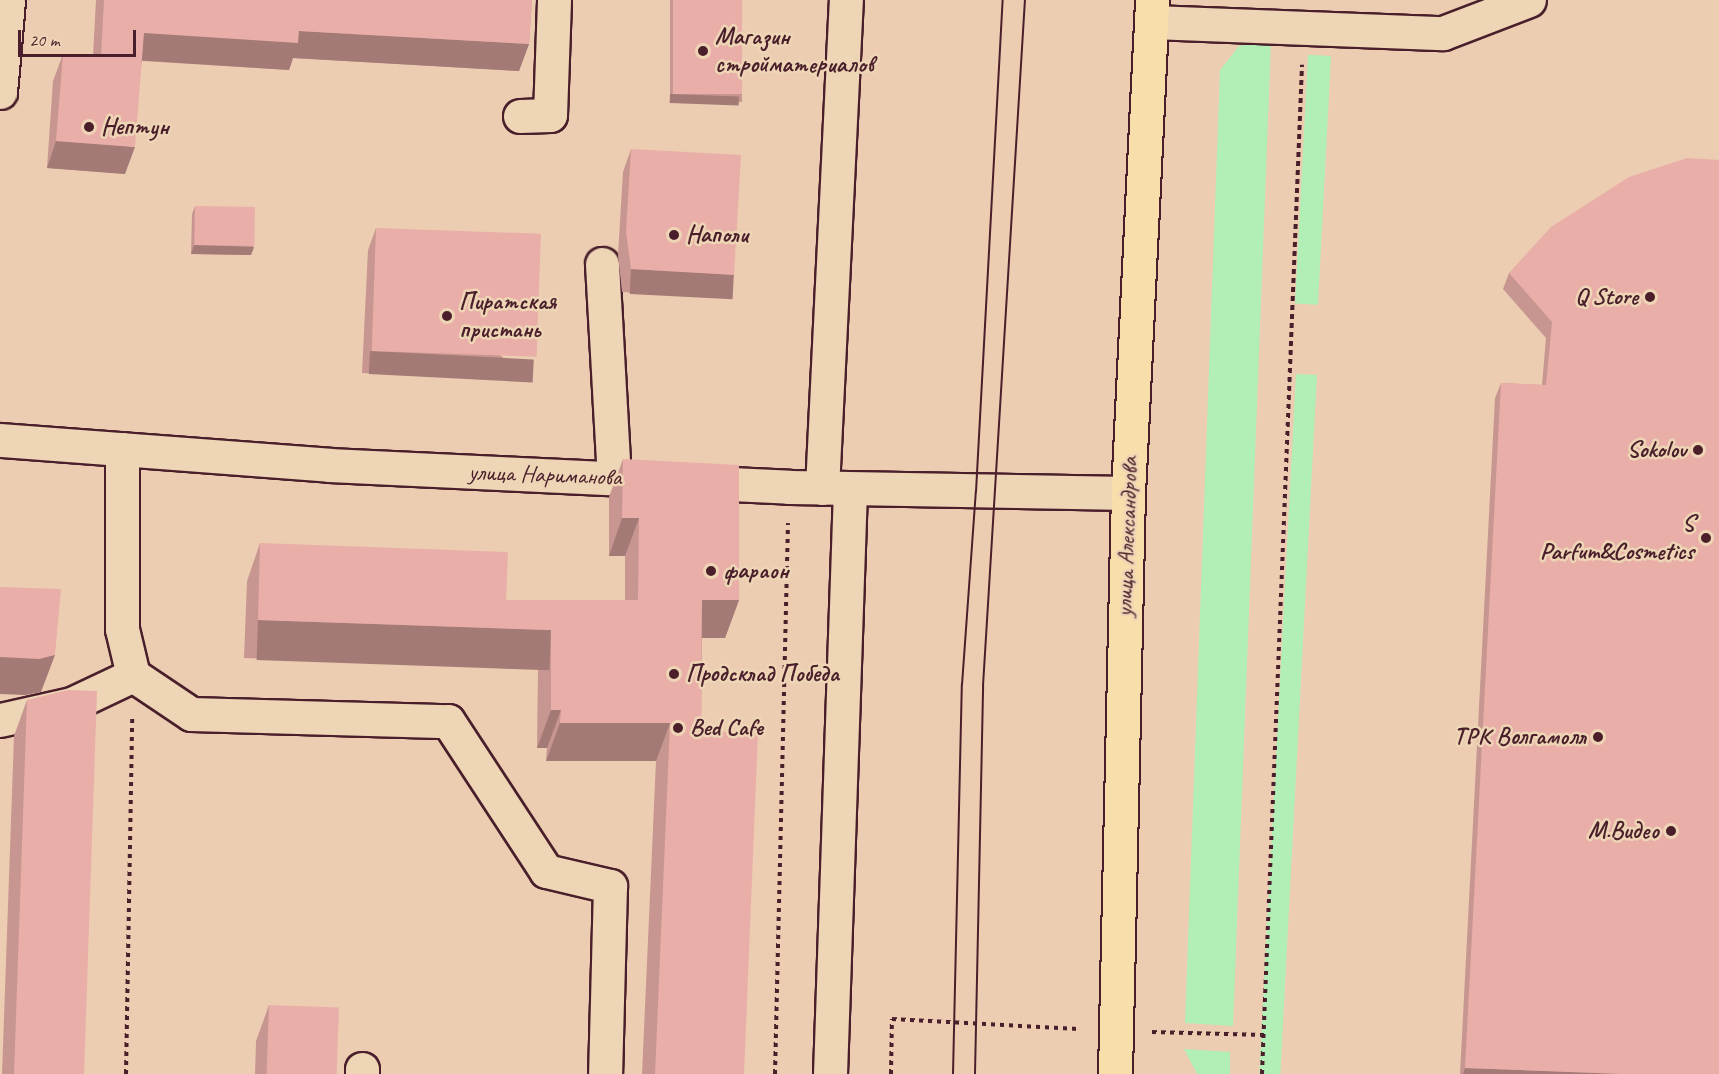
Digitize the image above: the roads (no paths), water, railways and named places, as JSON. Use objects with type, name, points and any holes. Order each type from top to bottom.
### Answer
[{"type":"main road","name":"улица Александрова","points":[[1115,1074],[1128,493],[1152,11]]},
{"type":"street","points":[[0,92],[8,0]]},
{"type":"street","points":[[520,116],[550,115],[554,0]]},
{"type":"street","points":[[830,1074],[836,488],[846,0]]},
{"type":"street","points":[[1152,11],[1304,28],[1443,33],[1528,0]]},
{"type":"street","points":[[602,264],[614,478]]},
{"type":"street","name":"улица Нариманова","points":[[0,440],[329,465],[789,487],[1128,493]]},
{"type":"street","points":[[122,449],[122,629],[133,675],[191,714],[448,721],[546,871],[610,886],[605,1074]]},
{"type":"street","points":[[0,720],[72,704],[133,675]]},
{"type":"tram line","points":[[953,1074],[962,685],[976,492],[1003,0]]},
{"type":"tram line","points":[[975,1074],[983,686],[1025,0]]},
{"type":"place","name":"Магазин стройматериалов","points":[[703,51]]},
{"type":"place","name":"Нептун","points":[[89,127]]},
{"type":"place","name":"Наполи","points":[[674,235]]},
{"type":"place","name":"Q Store","points":[[1650,297]]},
{"type":"place","name":"Пиратская пристань","points":[[447,316]]},
{"type":"place","name":"Sokolov","points":[[1698,450]]},
{"type":"place","name":"S Parfum&Cosmetics","points":[[1706,538]]},
{"type":"place","name":"фараон","points":[[711,571]]},
{"type":"place","name":"Продсклад Победа","points":[[674,674]]},
{"type":"place","name":"Bed Cafe","points":[[678,728]]},
{"type":"place","name":"ТРК Волгамолл","points":[[1598,737]]},
{"type":"place","name":"М.Видео","points":[[1671,831]]}]
